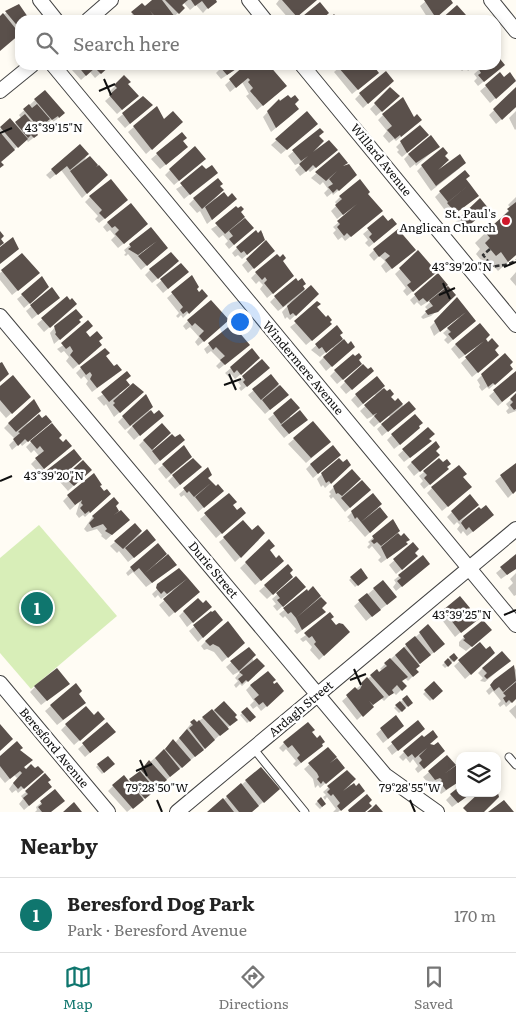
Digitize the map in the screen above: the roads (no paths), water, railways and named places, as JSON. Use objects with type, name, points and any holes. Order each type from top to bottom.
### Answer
[{"type":"street","points":[[40,0],[52,15]]},
{"type":"street","points":[[94,15],[111,0]]},
{"type":"street","points":[[249,0],[261,15]]},
{"type":"street","points":[[491,0],[516,31]]},
{"type":"street","points":[[0,91],[26,70]]},
{"type":"street","name":"Windermere Avenue","points":[[57,70],[516,625]]},
{"type":"street","name":"Willard Avenue","points":[[306,70],[516,325]]},
{"type":"street","name":"Durie Street","points":[[0,316],[385,775],[437,812]]},
{"type":"street","name":"Ardagh Street","points":[[176,812],[516,529]]},
{"type":"street","name":"Beresford Avenue","points":[[0,683],[108,812]]},
{"type":"lane","points":[[253,748],[305,812]]},
{"type":"lane","points":[[509,757],[516,765]]},
{"type":"place","name":"St. Paul's Anglican Church","points":[[506,221]]},
{"type":"place","name":"Beresford Dog Park","points":[[37,608]]}]
